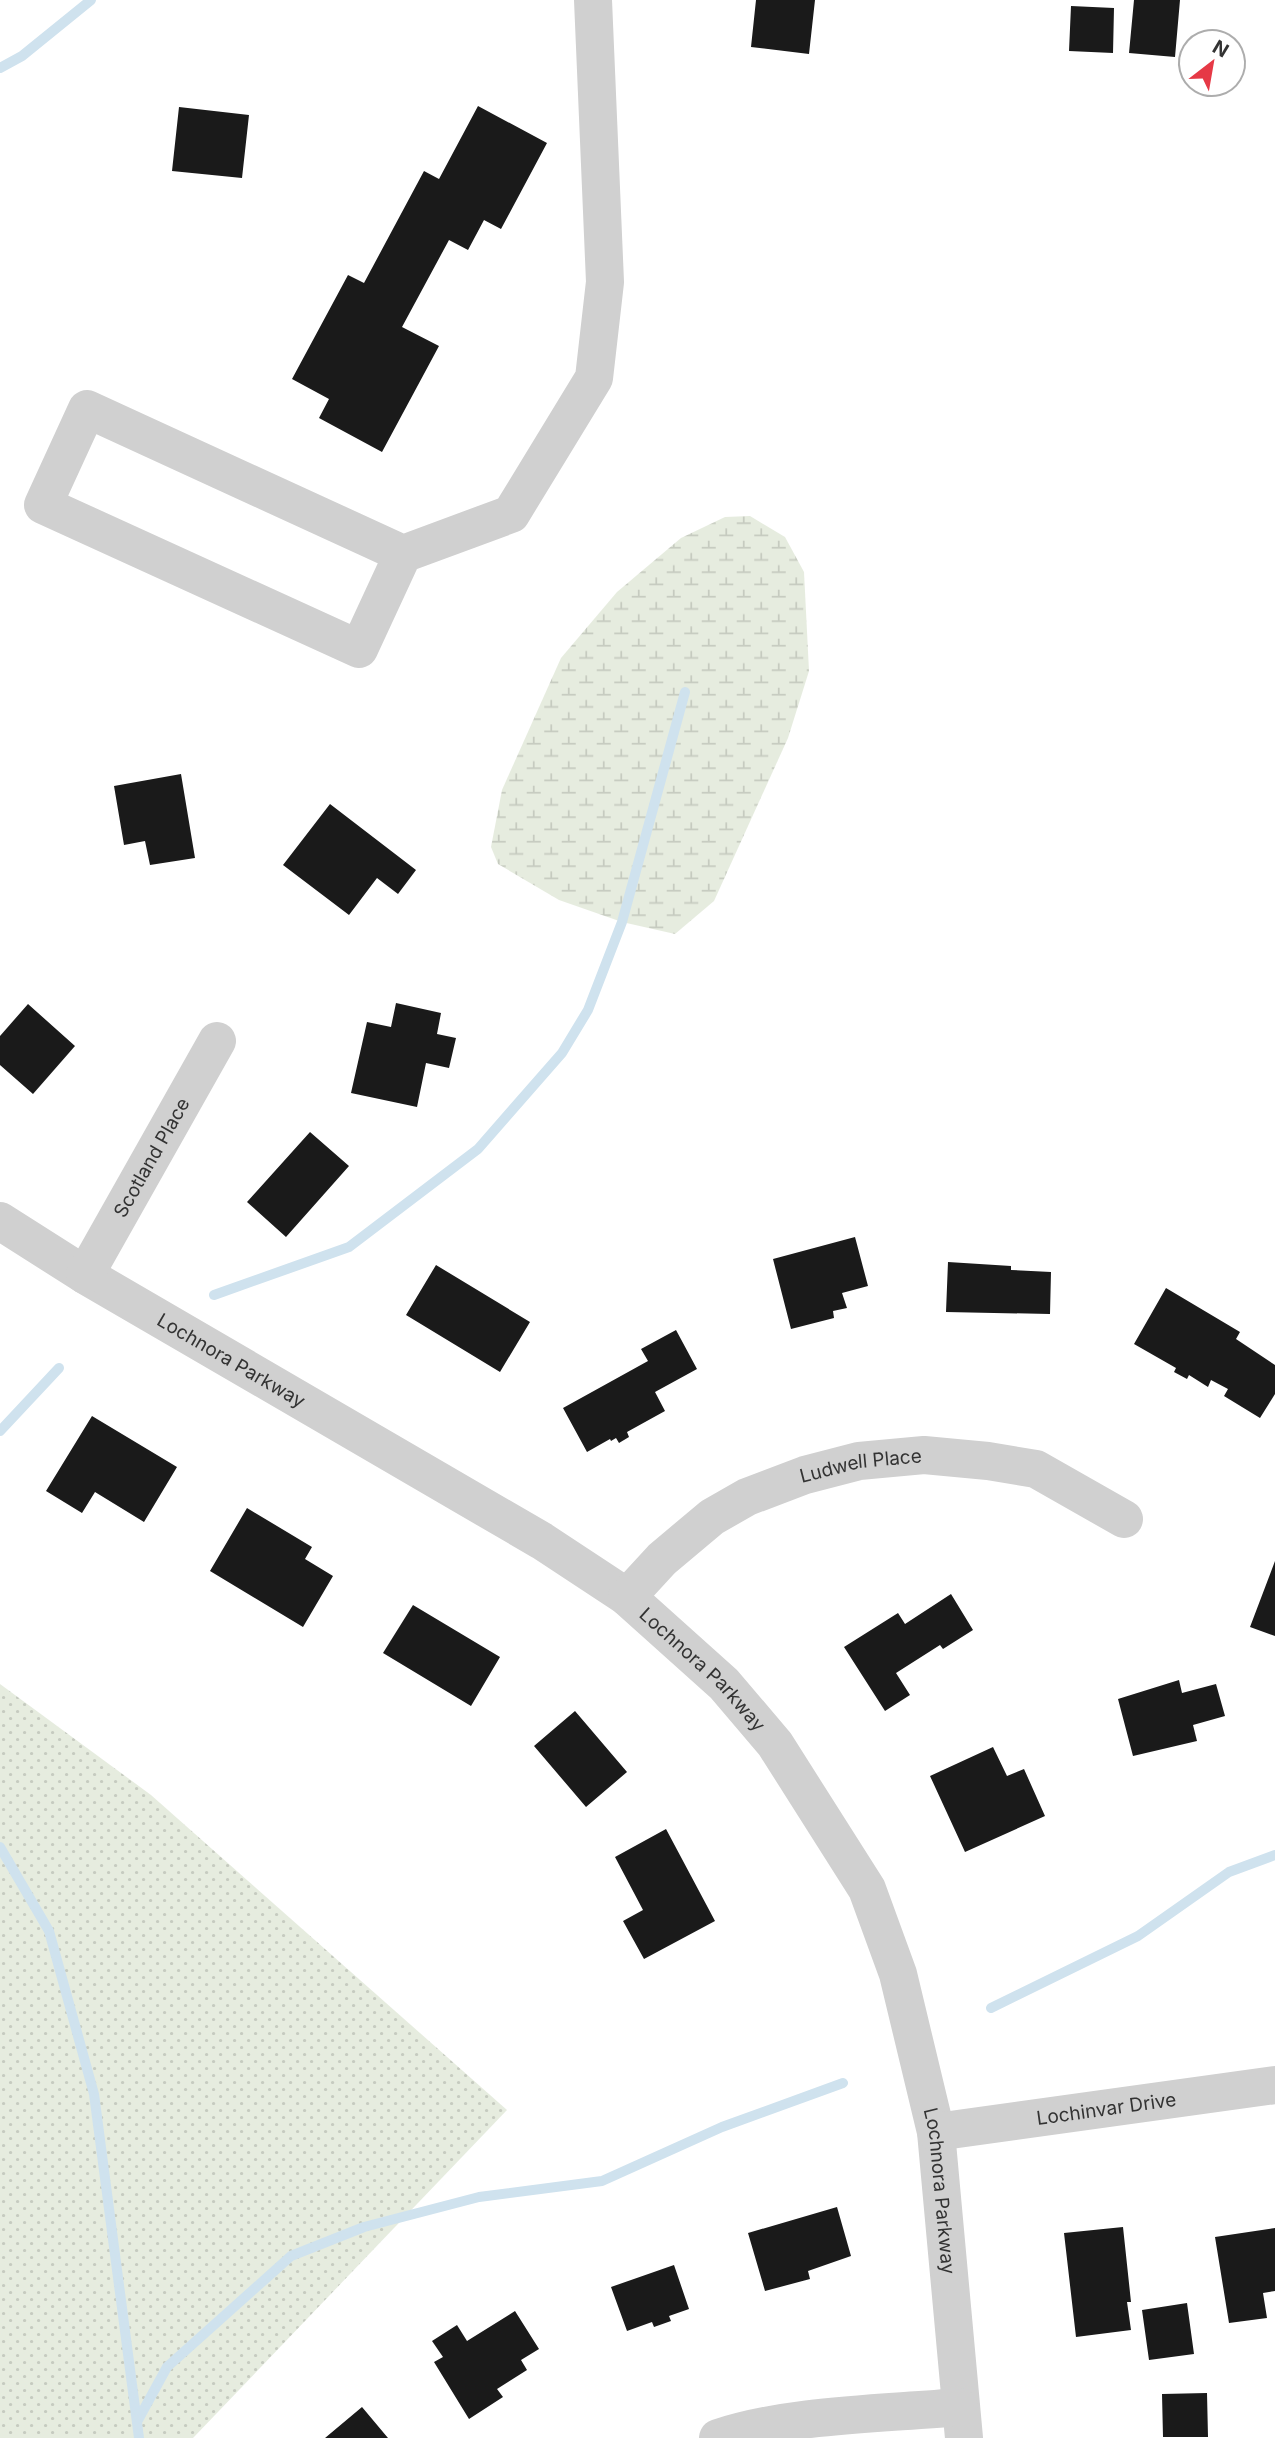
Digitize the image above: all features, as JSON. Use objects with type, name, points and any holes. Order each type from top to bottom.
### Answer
[{"type":"street","points":[[403,555],[87,409],[43,505],[359,649],[403,555],[511,514],[594,378],[605,282],[593,0]]},
{"type":"street","name":"Scotland Place","points":[[85,1275],[217,1041]]},
{"type":"street","name":"Lochnora Parkway","points":[[0,1221],[85,1275],[542,1541],[627,1597],[724,1684],[775,1744],[867,1889],[898,1974],[936,2132],[962,2422]]},
{"type":"street","name":"Ludwell Place","points":[[627,1597],[662,1559],[712,1517],[747,1497],[805,1475],[859,1461],[924,1455],[1036,1469],[1124,1519]]},
{"type":"street","name":"Lochinvar Drive","points":[[936,2132],[1275,2085]]},
{"type":"street","points":[[718,2438],[812,2419],[962,2422]]},
{"type":"green space","points":[[750,516],[785,537],[804,572],[809,671],[788,738],[714,901],[675,934],[622,922],[559,900],[498,864],[491,847],[502,790],[561,658],[617,592],[681,538],[725,517]]},
{"type":"green space","points":[[0,1684],[151,1795],[507,2110],[193,2438],[0,2438]]},
{"type":"building","points":[[756,0],[815,0],[809,54],[751,47]]},
{"type":"building","points":[[1134,0],[1180,0],[1175,57],[1129,53]]},
{"type":"building","points":[[1071,6],[1114,8],[1113,53],[1069,51]]},
{"type":"building","points":[[478,106],[547,143],[501,229],[484,220],[468,250],[449,240],[402,327],[439,346],[382,452],[319,418],[329,399],[292,379],[348,275],[364,283],[424,171],[439,179]]},
{"type":"building","points":[[179,107],[249,115],[242,178],[172,171]]},
{"type":"building","points":[[181,774],[195,858],[150,865],[145,841],[124,845],[114,786]]},
{"type":"building","points":[[330,804],[416,870],[398,894],[377,878],[349,915],[283,865]]},
{"type":"building","points":[[396,1003],[441,1013],[437,1034],[456,1038],[449,1068],[426,1063],[417,1107],[351,1093],[367,1022],[391,1027]]},
{"type":"building","points":[[28,1004],[75,1046],[33,1094],[0,1065],[0,1036]]},
{"type":"building","points":[[310,1132],[349,1166],[286,1237],[247,1202]]},
{"type":"building","points":[[855,1237],[868,1286],[842,1293],[847,1308],[833,1311],[834,1318],[791,1329],[773,1259]]},
{"type":"building","points":[[948,1262],[1011,1266],[1011,1270],[1051,1272],[1050,1314],[946,1312]]},
{"type":"building","points":[[436,1265],[530,1322],[500,1372],[406,1315]]},
{"type":"building","points":[[1166,1288],[1240,1332],[1236,1339],[1275,1365],[1275,1394],[1260,1418],[1224,1396],[1228,1389],[1211,1380],[1208,1387],[1189,1375],[1187,1379],[1174,1372],[1176,1368],[1134,1344]]},
{"type":"building","points":[[676,1330],[697,1369],[655,1392],[665,1411],[627,1432],[629,1437],[619,1443],[616,1438],[611,1441],[610,1439],[587,1452],[563,1408],[648,1361],[641,1349]]},
{"type":"building","points":[[92,1416],[177,1467],[144,1522],[95,1492],[82,1513],[46,1491]]},
{"type":"building","points":[[247,1508],[312,1547],[305,1559],[333,1576],[303,1627],[210,1571]]},
{"type":"building","points":[[1275,1561],[1275,1636],[1250,1627]]},
{"type":"building","points":[[951,1594],[973,1630],[943,1649],[940,1645],[896,1673],[910,1695],[885,1711],[844,1647],[898,1613],[905,1624]]},
{"type":"building","points":[[413,1605],[500,1657],[471,1706],[383,1653]]},
{"type":"building","points":[[1179,1680],[1182,1693],[1216,1684],[1225,1716],[1193,1725],[1197,1741],[1133,1756],[1118,1699]]},
{"type":"building","points":[[575,1711],[627,1772],[586,1807],[534,1746]]},
{"type":"building","points":[[993,1747],[1007,1776],[1024,1769],[1045,1816],[965,1852],[930,1776]]},
{"type":"building","points":[[666,1829],[715,1921],[644,1959],[623,1921],[643,1910],[615,1857]]},
{"type":"building","points":[[837,2207],[851,2256],[808,2271],[810,2279],[765,2291],[748,2233]]},
{"type":"building","points":[[1123,2227],[1131,2302],[1127,2302],[1131,2330],[1076,2337],[1064,2233]]},
{"type":"building","points":[[1275,2228],[1275,2291],[1263,2293],[1267,2318],[1229,2323],[1215,2237]]},
{"type":"building","points":[[674,2265],[689,2309],[669,2316],[671,2321],[654,2327],[652,2322],[627,2331],[611,2287]]},
{"type":"building","points":[[1187,2303],[1194,2354],[1149,2360],[1142,2310]]},
{"type":"building","points":[[515,2311],[539,2349],[521,2360],[527,2370],[497,2389],[503,2397],[469,2419],[434,2362],[443,2357],[432,2341],[457,2325],[467,2341]]},
{"type":"building","points":[[1207,2393],[1208,2437],[1163,2437],[1162,2394]]},
{"type":"building","points":[[362,2407],[388,2438],[325,2438]]},
{"type":"waterway","points":[[0,68],[22,56],[91,0]]},
{"type":"waterway","points":[[214,1295],[349,1247],[478,1149],[562,1053],[588,1010],[622,922],[685,692]]},
{"type":"waterway","points":[[0,1431],[59,1368]]},
{"type":"waterway","points":[[0,1847],[49,1931],[94,2094],[139,2438]]},
{"type":"waterway","points":[[991,2008],[1138,1936],[1229,1872],[1275,1855]]},
{"type":"waterway","points":[[138,2420],[167,2367],[291,2256],[364,2227],[479,2197],[602,2181],[722,2127],[843,2083]]}]
